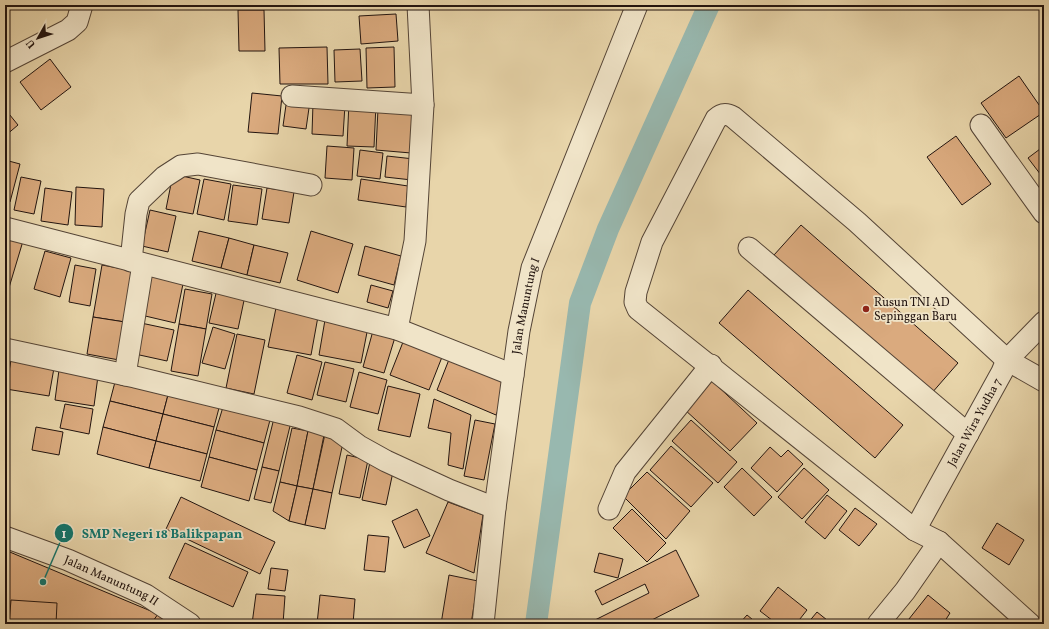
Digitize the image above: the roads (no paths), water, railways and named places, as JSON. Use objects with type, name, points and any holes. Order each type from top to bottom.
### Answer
[{"type":"street","points":[[5,62],[68,30],[77,22],[82,5]]},
{"type":"street","points":[[397,330],[415,241],[423,105],[418,5]]},
{"type":"street","name":"Jalan Manuntung I","points":[[483,624],[495,508],[519,331],[532,268],[637,5]]},
{"type":"street","points":[[292,96],[423,105]]},
{"type":"street","points":[[1030,624],[939,542],[915,530],[711,365],[638,309],[635,302],[636,292],[652,242],[716,119],[721,114],[728,114],[857,222],[1007,360],[1044,381]]},
{"type":"street","points":[[981,125],[1044,212]]},
{"type":"street","points":[[125,375],[137,263],[136,214],[139,200],[164,177],[181,166],[198,164],[311,185]]},
{"type":"street","points":[[5,228],[397,330],[513,375]]},
{"type":"street","points":[[748,248],[968,434]]},
{"type":"street","name":"Jalan Wira Yudha 7","points":[[915,530],[1002,372],[1007,360],[1044,322]]},
{"type":"street","points":[[5,349],[125,375],[299,416],[336,429],[359,446],[386,461],[449,490],[495,508]]},
{"type":"street","points":[[609,509],[625,472],[711,365]]},
{"type":"street","name":"Jalan Manuntung II","points":[[5,537],[68,560],[146,595],[190,624]]},
{"type":"street","points":[[878,624],[905,591],[939,542]]},
{"type":"waterway","points":[[536,624],[580,303],[608,229],[709,5]]},
{"type":"place","name":"Rusun TNI AD Sepinggan Baru","points":[[866,309]]},
{"type":"place","name":"SMP Negeri 18 Balikpapan","points":[[43,582]]}]
